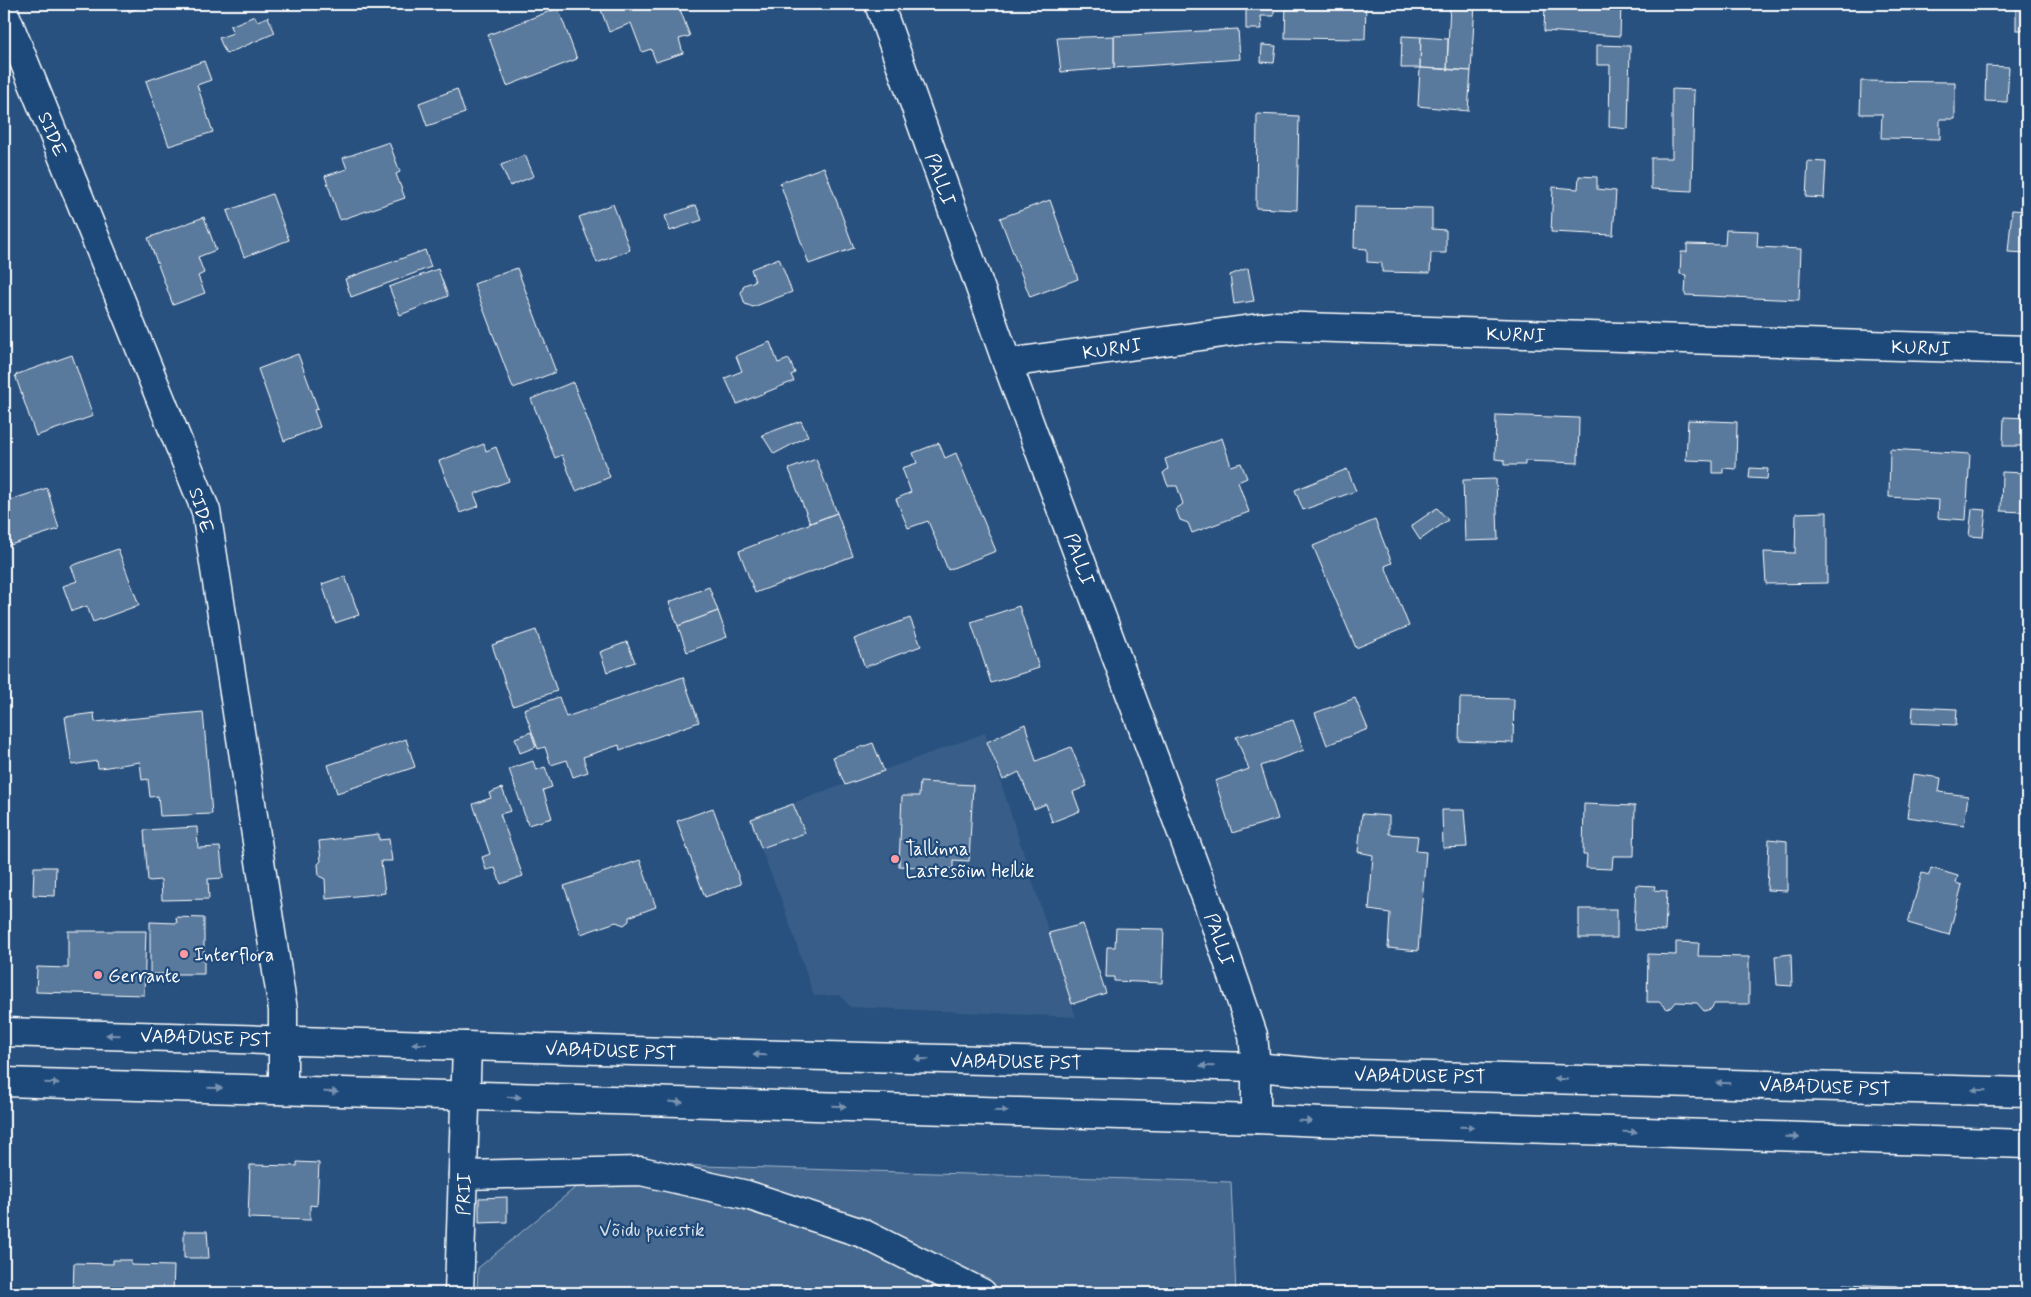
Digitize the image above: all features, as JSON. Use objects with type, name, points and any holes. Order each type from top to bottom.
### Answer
[{"type":"main road","name":"PALLI","points":[[879,4],[1006,363],[1206,900],[1253,1034],[1256,1067],[1256,1119]]},
{"type":"main road","name":"SIDE","points":[[4,12],[206,511],[283,1010],[283,1090]]},
{"type":"main road","name":"KURNI","points":[[1006,363],[1273,326],[2027,350]]},
{"type":"main road","name":"VABADUSE PST","points":[[4,1032],[1256,1067],[1322,1073],[2027,1092]]},
{"type":"main road","name":"PRII","points":[[459,1293],[467,1046]]},
{"type":"main road","points":[[4,1082],[2027,1144]]},
{"type":"main road","points":[[464,1175],[641,1171],[747,1195],[862,1233],[982,1293]]},
{"type":"shaded area","name":"Tallinna Lastesõim Hellik","points":[[985,733],[1076,1017],[850,1007],[840,995],[814,996],[781,899],[749,819]]},
{"type":"green space","name":"Võidu puiestik","points":[[605,1163],[1231,1182],[1236,1293],[477,1293],[478,1268]]},
{"type":"building","points":[[126,4],[170,4],[148,11],[146,5],[129,12]]},
{"type":"building","points":[[599,4],[678,4],[690,36],[679,39],[683,53],[656,62],[651,49],[642,52],[631,23],[609,32]]},
{"type":"building","points":[[1246,4],[1274,4],[1274,16],[1261,16],[1262,29],[1246,29]]},
{"type":"building","points":[[1286,4],[1366,4],[1365,39],[1285,38]]},
{"type":"building","points":[[1450,4],[1475,4],[1471,71],[1447,69]]},
{"type":"building","points":[[1545,4],[1621,4],[1620,36],[1544,31]]},
{"type":"building","points":[[2016,5],[2027,5],[2027,30],[2016,30]]},
{"type":"building","points":[[558,8],[577,59],[507,86],[488,35]]},
{"type":"building","points":[[255,16],[257,21],[268,17],[275,33],[226,54],[219,38],[233,33],[230,26]]},
{"type":"building","points":[[1238,29],[1240,59],[1114,68],[1114,36]]},
{"type":"building","points":[[1114,36],[1114,68],[1061,72],[1057,38]]},
{"type":"building","points":[[1402,36],[1421,37],[1420,68],[1401,68]]},
{"type":"building","points":[[1421,37],[1448,39],[1447,69],[1420,68]]},
{"type":"building","points":[[1262,45],[1276,46],[1274,63],[1261,62]]},
{"type":"building","points":[[1597,45],[1630,46],[1628,129],[1609,127],[1610,65],[1597,65]]},
{"type":"building","points":[[204,61],[211,80],[197,85],[213,132],[169,146],[146,81]]},
{"type":"building","points":[[1986,66],[2009,67],[2007,102],[1985,101]]},
{"type":"building","points":[[1420,68],[1471,71],[1468,111],[1418,106]]},
{"type":"building","points":[[1861,81],[1955,82],[1955,119],[1940,119],[1940,139],[1881,138],[1882,114],[1860,114]]},
{"type":"building","points":[[457,89],[465,113],[427,126],[419,103]]},
{"type":"building","points":[[1672,89],[1694,90],[1692,191],[1651,189],[1651,158],[1672,158]]},
{"type":"building","points":[[1257,114],[1299,116],[1297,210],[1256,208]]},
{"type":"building","points":[[389,142],[400,172],[396,174],[405,198],[340,220],[325,176],[347,169],[343,158]]},
{"type":"building","points":[[525,155],[534,176],[510,186],[501,165]]},
{"type":"building","points":[[1808,161],[1826,162],[1824,198],[1806,197]]},
{"type":"building","points":[[824,167],[854,248],[809,264],[780,183]]},
{"type":"building","points":[[1579,176],[1597,177],[1597,189],[1616,191],[1613,235],[1551,232],[1553,187],[1578,189]]},
{"type":"building","points":[[272,194],[289,240],[244,257],[227,211]]},
{"type":"building","points":[[1050,200],[1078,279],[1030,297],[1000,218]]},
{"type":"building","points":[[613,204],[630,250],[597,263],[579,217]]},
{"type":"building","points":[[696,205],[702,220],[670,231],[665,216]]},
{"type":"building","points":[[1355,207],[1432,208],[1432,229],[1446,230],[1446,253],[1431,253],[1430,273],[1382,272],[1382,263],[1367,262],[1367,249],[1354,248]]},
{"type":"building","points":[[2012,210],[2027,211],[2027,253],[2008,252]]},
{"type":"building","points":[[204,217],[216,250],[198,257],[204,273],[198,276],[205,293],[173,305],[148,238]]},
{"type":"building","points":[[1726,230],[1758,231],[1757,247],[1801,249],[1799,300],[1685,295],[1686,275],[1680,274],[1681,252],[1687,252],[1687,244],[1725,245]]},
{"type":"building","points":[[425,250],[431,267],[351,297],[345,279]]},
{"type":"building","points":[[779,258],[792,292],[753,307],[745,304],[741,293],[744,285],[755,281],[751,269]]},
{"type":"building","points":[[517,268],[556,372],[513,388],[474,284]]},
{"type":"building","points":[[1248,268],[1254,301],[1234,304],[1230,275]]},
{"type":"building","points":[[438,269],[448,296],[400,315],[389,287]]},
{"type":"building","points":[[770,342],[778,363],[789,359],[795,373],[791,375],[794,381],[737,404],[725,378],[742,371],[736,356]]},
{"type":"building","points":[[298,354],[318,409],[314,410],[320,427],[284,441],[258,369]]},
{"type":"building","points":[[72,355],[93,416],[36,436],[15,375]]},
{"type":"building","points":[[573,382],[610,477],[576,491],[562,455],[555,458],[531,399]]},
{"type":"building","points":[[1496,415],[1579,418],[1578,463],[1525,461],[1525,465],[1504,465],[1504,460],[1495,459]]},
{"type":"building","points":[[2004,417],[2026,418],[2025,446],[2003,446]]},
{"type":"building","points":[[1688,420],[1737,422],[1736,469],[1723,468],[1723,473],[1713,473],[1713,461],[1686,460]]},
{"type":"building","points":[[801,421],[808,436],[774,454],[762,435]]},
{"type":"building","points":[[1222,438],[1231,466],[1241,463],[1247,478],[1238,482],[1249,512],[1192,533],[1188,523],[1180,520],[1176,509],[1183,504],[1177,486],[1168,486],[1163,473],[1168,469],[1165,459]]},
{"type":"building","points":[[939,443],[945,458],[956,453],[996,551],[948,570],[928,521],[908,528],[896,499],[911,492],[902,468],[917,463],[913,453]]},
{"type":"building","points":[[484,444],[486,451],[496,447],[509,481],[474,494],[479,506],[460,513],[439,461]]},
{"type":"building","points":[[1890,449],[1970,454],[1966,520],[1938,518],[1939,500],[1889,497]]},
{"type":"building","points":[[816,459],[837,513],[810,523],[789,469]]},
{"type":"building","points":[[1750,468],[1768,469],[1767,479],[1749,478]]},
{"type":"building","points":[[1347,469],[1356,491],[1303,510],[1295,490]]},
{"type":"building","points":[[2002,472],[2025,473],[2024,512],[2001,511]]},
{"type":"building","points":[[1496,479],[1498,540],[1465,541],[1463,480]]},
{"type":"building","points":[[47,488],[59,529],[4,547],[4,502]]},
{"type":"building","points":[[1437,508],[1448,520],[1420,540],[1411,526]]},
{"type":"building","points":[[1972,509],[1986,510],[1983,537],[1969,536]]},
{"type":"building","points":[[1827,512],[1827,583],[1766,584],[1764,552],[1795,553],[1796,513]]},
{"type":"building","points":[[837,513],[853,556],[755,593],[739,551]]},
{"type":"building","points":[[1375,520],[1392,563],[1385,566],[1409,626],[1356,648],[1313,546]]},
{"type":"building","points":[[118,549],[139,605],[93,622],[87,606],[72,611],[63,586],[77,581],[71,566]]},
{"type":"building","points":[[345,576],[359,615],[335,623],[322,584]]},
{"type":"building","points":[[709,587],[718,611],[678,626],[669,602]]},
{"type":"building","points":[[1019,606],[1039,668],[991,683],[971,622]]},
{"type":"building","points":[[718,611],[727,637],[687,652],[678,626]]},
{"type":"building","points":[[910,618],[921,646],[865,667],[854,639]]},
{"type":"building","points":[[536,630],[557,691],[513,706],[492,645]]},
{"type":"building","points":[[627,642],[635,662],[607,672],[600,652]]},
{"type":"building","points":[[683,677],[699,722],[620,750],[619,745],[583,757],[588,772],[573,777],[567,760],[551,765],[545,747],[538,749],[524,709],[559,697],[566,717]]},
{"type":"building","points":[[1355,698],[1368,729],[1327,745],[1315,713]]},
{"type":"building","points":[[1460,698],[1514,699],[1513,743],[1459,741]]},
{"type":"building","points":[[1913,707],[1957,709],[1956,725],[1912,723]]},
{"type":"building","points":[[203,712],[212,814],[160,816],[158,796],[150,797],[148,779],[142,780],[140,762],[101,768],[98,768],[97,761],[72,765],[65,717],[94,713],[95,722]]},
{"type":"building","points":[[1293,720],[1304,750],[1261,766],[1278,819],[1232,833],[1215,781],[1249,769],[1236,737]]},
{"type":"building","points":[[1025,724],[1036,761],[1071,747],[1087,786],[1073,792],[1080,811],[1052,822],[1046,804],[1034,809],[1019,772],[1003,780],[987,742]]},
{"type":"building","points":[[531,732],[536,747],[520,753],[515,738]]},
{"type":"building","points":[[406,739],[415,767],[337,793],[328,765]]},
{"type":"building","points":[[873,743],[884,771],[845,785],[833,757]]},
{"type":"building","points":[[533,761],[536,770],[545,767],[552,787],[543,790],[552,818],[528,825],[509,769]]},
{"type":"building","points":[[1913,774],[1941,778],[1939,792],[1968,796],[1964,825],[1907,817]]},
{"type":"building","points":[[920,782],[973,785],[969,861],[953,860],[953,869],[899,866],[902,796],[919,796]]},
{"type":"building","points":[[502,788],[511,811],[500,814],[523,876],[501,884],[495,868],[486,870],[482,857],[490,854],[473,804],[491,798],[489,793]]},
{"type":"building","points":[[793,804],[805,833],[761,848],[751,819]]},
{"type":"building","points":[[1584,804],[1635,806],[1634,856],[1613,856],[1612,869],[1586,868],[1587,855],[1583,855]]},
{"type":"building","points":[[713,808],[741,884],[705,897],[677,821]]},
{"type":"building","points":[[1442,810],[1464,810],[1467,847],[1443,848]]},
{"type":"building","points":[[1362,814],[1389,816],[1389,834],[1418,836],[1416,851],[1426,852],[1418,951],[1388,948],[1390,913],[1369,910],[1373,855],[1358,852]]},
{"type":"building","points":[[197,827],[198,848],[220,847],[223,878],[208,879],[209,899],[162,900],[161,880],[148,881],[144,830]]},
{"type":"building","points":[[379,834],[379,840],[389,839],[392,861],[381,861],[385,893],[326,899],[325,879],[319,876],[318,864],[321,861],[319,841]]},
{"type":"building","points":[[1769,839],[1787,841],[1787,891],[1767,890]]},
{"type":"building","points":[[640,860],[656,907],[629,917],[629,921],[624,925],[616,922],[581,934],[564,886]]},
{"type":"building","points":[[34,867],[56,867],[55,896],[33,895]]},
{"type":"building","points":[[1931,868],[1958,876],[1956,883],[1962,885],[1949,935],[1908,923],[1922,873],[1929,875]]},
{"type":"building","points":[[1636,885],[1655,886],[1654,890],[1667,891],[1665,931],[1634,930]]},
{"type":"building","points":[[1579,909],[1617,909],[1617,938],[1579,938]]},
{"type":"building","points":[[176,917],[204,918],[204,974],[150,974],[150,922],[177,923]]},
{"type":"building","points":[[1083,924],[1106,993],[1072,1004],[1049,933]]},
{"type":"building","points":[[1116,928],[1164,929],[1162,983],[1114,981],[1114,977],[1106,977],[1107,947],[1115,947]]},
{"type":"building","points":[[68,931],[146,931],[144,995],[36,992],[37,967],[68,968]]},
{"type":"building","points":[[1676,942],[1699,943],[1698,956],[1749,957],[1749,1004],[1714,1004],[1711,1009],[1704,1011],[1697,1003],[1676,1002],[1667,1009],[1659,1002],[1647,1002],[1648,954],[1676,955]]},
{"type":"building","points":[[1791,954],[1792,986],[1777,985],[1775,956]]},
{"type":"building","points":[[2027,981],[2027,1026],[2024,1026]]},
{"type":"building","points":[[297,1162],[319,1163],[317,1206],[310,1205],[310,1220],[248,1218],[250,1165],[297,1166]]},
{"type":"building","points":[[507,1197],[507,1222],[479,1223],[479,1198]]},
{"type":"building","points":[[184,1231],[207,1231],[209,1258],[184,1258]]},
{"type":"building","points":[[113,1260],[131,1260],[131,1265],[174,1266],[173,1293],[73,1293],[74,1263],[113,1264]]},
{"type":"building","points":[[1843,1284],[1897,1286],[1896,1293],[1842,1293]]},
{"type":"place","name":"Tallinna Lastesõim Hellik","points":[[895,859]]},
{"type":"place","name":"Interflora","points":[[184,954]]},
{"type":"place","name":"Gerrante","points":[[98,975]]}]
